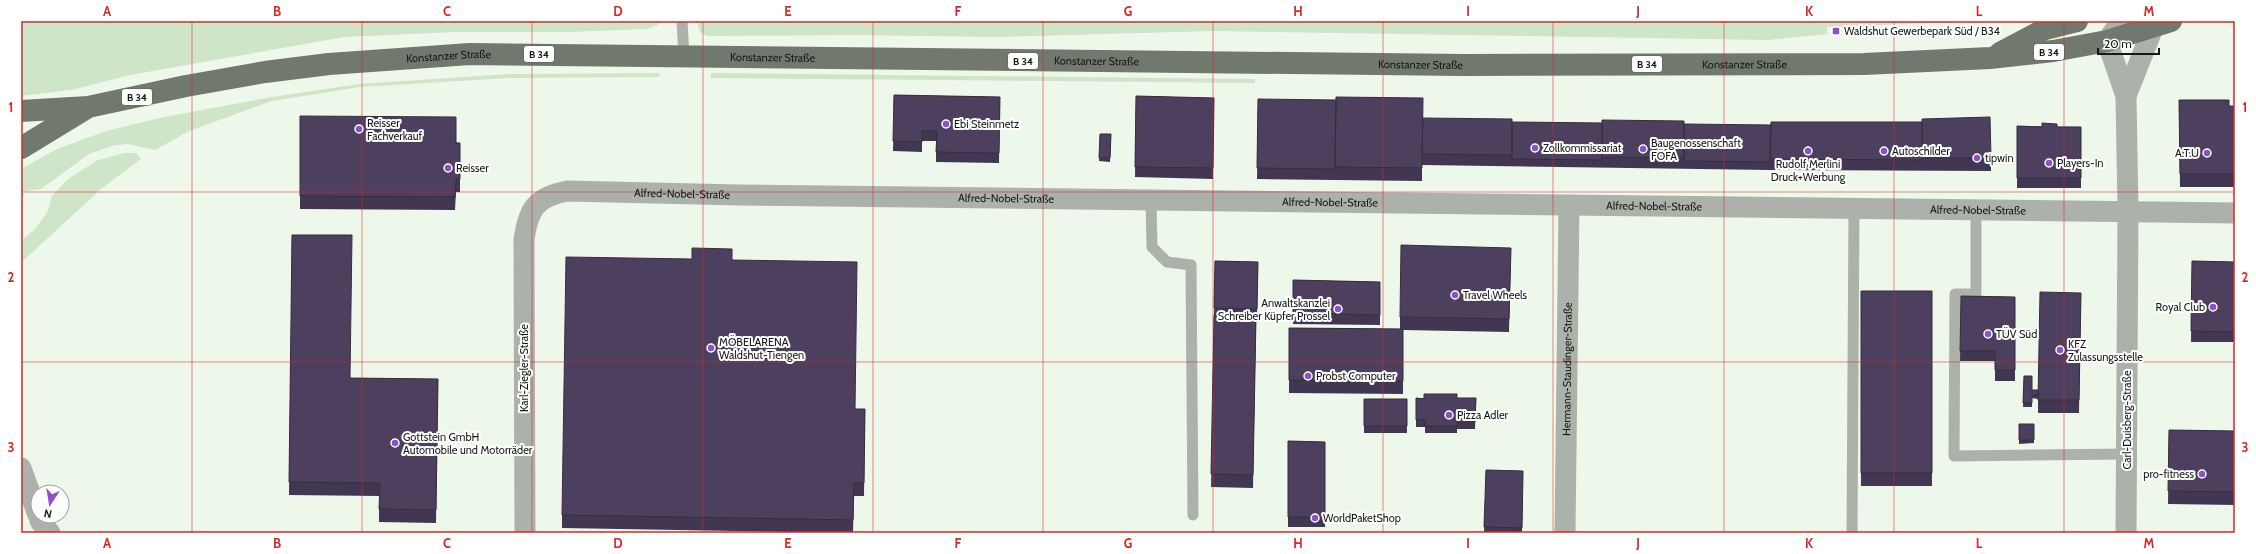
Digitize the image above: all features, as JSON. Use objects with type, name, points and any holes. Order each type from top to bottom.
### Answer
[{"type":"main road","name":"Konstanzer Straße","points":[[1990,58],[2045,29],[2077,21]]},
{"type":"main road","name":"Konstanzer Straße","points":[[21,111],[88,108],[186,86],[265,72],[329,64],[470,54],[1462,65],[1864,64],[1990,58],[2052,51],[2107,41],[2162,24]]},
{"type":"main road","name":"Konstanzer Straße","points":[[21,148],[88,108]]},
{"type":"street","points":[[2107,41],[2121,21]]},
{"type":"street","name":"Carl-Duisberg-Straße","points":[[2126,96],[2162,24]]},
{"type":"street","name":"Carl-Duisberg-Straße","points":[[2107,41],[2126,96],[2128,211],[2126,533]]},
{"type":"street","name":"Alfred-Nobel-Straße","points":[[535,205],[549,194],[567,192],[2128,211]]},
{"type":"street","name":"Karl-Ziegler-Straße","points":[[525,533],[524,240],[526,221],[535,205]]},
{"type":"street","name":"Hermann-Staudinger-Straße","points":[[1565,533],[1569,205]]},
{"type":"street","points":[[2128,211],[2235,212]]},
{"type":"street","points":[[21,468],[30,492]]},
{"type":"lane","points":[[682,21],[684,57]]},
{"type":"lane","points":[[1151,200],[1152,247],[1167,262],[1191,265],[1193,515]]},
{"type":"lane","points":[[1852,533],[1854,207]]},
{"type":"lane","points":[[1976,209],[1976,294],[1955,294],[1954,456],[2127,454]]},
{"type":"green space","points":[[21,21],[661,21],[658,25],[647,29],[569,32],[456,32],[344,37],[130,75],[71,90],[21,96]]},
{"type":"green space","points":[[697,21],[1989,21],[1827,27],[1827,34],[1768,40],[1214,31],[996,37],[855,35],[707,36],[700,32]]},
{"type":"green space","points":[[659,73],[659,77],[511,78],[360,87],[272,101],[189,131],[155,150],[128,144],[112,146],[89,154],[41,189],[21,192],[21,169],[57,149],[106,131],[164,117],[272,97],[359,84],[511,74]]},
{"type":"green space","points":[[711,73],[1255,79],[1255,83],[711,78]]},
{"type":"green space","points":[[125,153],[136,153],[141,159],[101,189],[21,263],[21,241],[35,229],[48,211],[52,196],[68,179],[98,160]]},
{"type":"building","name":"Ebi Steinmetz","points":[[894,95],[1000,97],[999,153],[936,152],[937,131],[922,131],[922,142],[893,141]]},
{"type":"building","points":[[1136,96],[1214,98],[1213,168],[1135,167]]},
{"type":"building","points":[[1336,97],[1423,98],[1422,168],[1335,167]]},
{"type":"building","points":[[1258,99],[1336,100],[1335,169],[1257,168]]},
{"type":"building","name":"A.T.U","points":[[2179,100],[2229,100],[2229,106],[2235,106],[2235,174],[2180,174]]},
{"type":"building","points":[[300,116],[456,117],[456,143],[460,143],[460,179],[456,179],[455,197],[300,196]]},
{"type":"building","points":[[1990,117],[1991,158],[1922,158],[1922,119]]},
{"type":"building","points":[[1423,118],[1512,119],[1512,155],[1422,154]]},
{"type":"building","name":"Baugenossenschaft FÖFA","points":[[1602,120],[1684,121],[1684,158],[1602,157]]},
{"type":"building","points":[[1512,122],[1602,123],[1602,160],[1512,159]]},
{"type":"building","points":[[1771,122],[1922,122],[1922,160],[1770,159]]},
{"type":"building","name":"Players-In","points":[[2042,123],[2057,124],[2057,127],[2081,127],[2081,178],[2017,178],[2017,126],[2042,127]]},
{"type":"building","points":[[1684,124],[1771,125],[1770,162],[1684,161]]},
{"type":"building","points":[[1100,134],[1111,134],[1110,158],[1099,158]]},
{"type":"building","points":[[292,235],[352,235],[350,378],[438,379],[436,510],[379,509],[380,483],[289,482]]},
{"type":"building","name":"Travel Wheels","points":[[1401,245],[1511,248],[1509,319],[1400,317]]},
{"type":"building","name":"MÖBELARENA Waldshut-Tiengen","points":[[692,248],[732,249],[732,260],[857,262],[855,409],[865,409],[864,483],[854,483],[853,520],[562,515],[566,257],[692,259]]},
{"type":"building","points":[[1215,261],[1258,262],[1257,309],[1214,308]]},
{"type":"building","name":"Royal Club","points":[[2192,261],[2235,262],[2235,332],[2191,331]]},
{"type":"building","points":[[1293,280],[1380,282],[1380,315],[1293,313]]},
{"type":"building","points":[[1861,291],[1932,291],[1932,473],[1861,473]]},
{"type":"building","name":"KFZ Zulassungsstelle","points":[[2040,292],[2081,293],[2079,400],[2038,400]]},
{"type":"building","name":"TÜV Süd","points":[[1961,296],[2015,297],[2015,370],[1995,370],[1995,351],[1960,351]]},
{"type":"building","points":[[1214,315],[1256,316],[1253,475],[1211,474]]},
{"type":"building","points":[[1289,328],[1403,329],[1403,381],[1289,380]]},
{"type":"building","points":[[2024,376],[2032,376],[2032,390],[2038,390],[2038,395],[2032,395],[2032,403],[2023,403]]},
{"type":"building","points":[[1424,394],[1457,394],[1457,398],[1476,398],[1475,422],[1457,422],[1457,426],[1425,426],[1425,420],[1416,420],[1416,398],[1424,399]]},
{"type":"building","points":[[1364,399],[1407,399],[1407,426],[1364,426]]},
{"type":"building","points":[[2019,424],[2034,424],[2034,440],[2019,440]]},
{"type":"building","name":"pro-fitness","points":[[2169,430],[2235,431],[2235,492],[2168,491]]},
{"type":"building","points":[[1288,441],[1325,442],[1325,517],[1288,517]]},
{"type":"building","points":[[1486,470],[1523,471],[1522,528],[1484,527]]},
{"type":"place","name":"Waldshut Gewerbepark Süd / B34","points":[[1836,31]]},
{"type":"place","name":"Ebi Steinmetz","points":[[946,124]]},
{"type":"place","name":"Reisser Fachverkauf","points":[[359,129]]},
{"type":"place","name":"Zollkommissariat","points":[[1535,148]]},
{"type":"place","name":"Baugenossenschaft FÖFA","points":[[1643,149]]},
{"type":"place","name":"Rudolf Merlini Druck+Werbung","points":[[1808,151]]},
{"type":"place","name":"Autoschilder","points":[[1884,151]]},
{"type":"place","name":"A.T.U","points":[[2207,153]]},
{"type":"place","name":"tipwin","points":[[1977,158]]},
{"type":"place","name":"Players-In","points":[[2049,163]]},
{"type":"place","name":"Reisser","points":[[448,168]]},
{"type":"place","name":"Travel Wheels","points":[[1455,295]]},
{"type":"place","name":"Royal Club","points":[[2213,307]]},
{"type":"place","name":"Anwaltskanzlei Schreiber Küpfer Prossel","points":[[1338,309]]},
{"type":"place","name":"TÜV Süd","points":[[1988,334]]},
{"type":"place","name":"MÖBELARENA Waldshut-Tiengen","points":[[711,348]]},
{"type":"place","name":"KFZ Zulassungsstelle","points":[[2060,350]]},
{"type":"place","name":"Probst Computer","points":[[1308,376]]},
{"type":"place","name":"Pizza Adler","points":[[1449,415]]},
{"type":"place","name":"Gottstein GmbH Automobile und Motorräder","points":[[395,443]]},
{"type":"place","name":"pro-fitness","points":[[2202,474]]},
{"type":"place","name":"WorldPaketShop","points":[[1315,518]]}]
